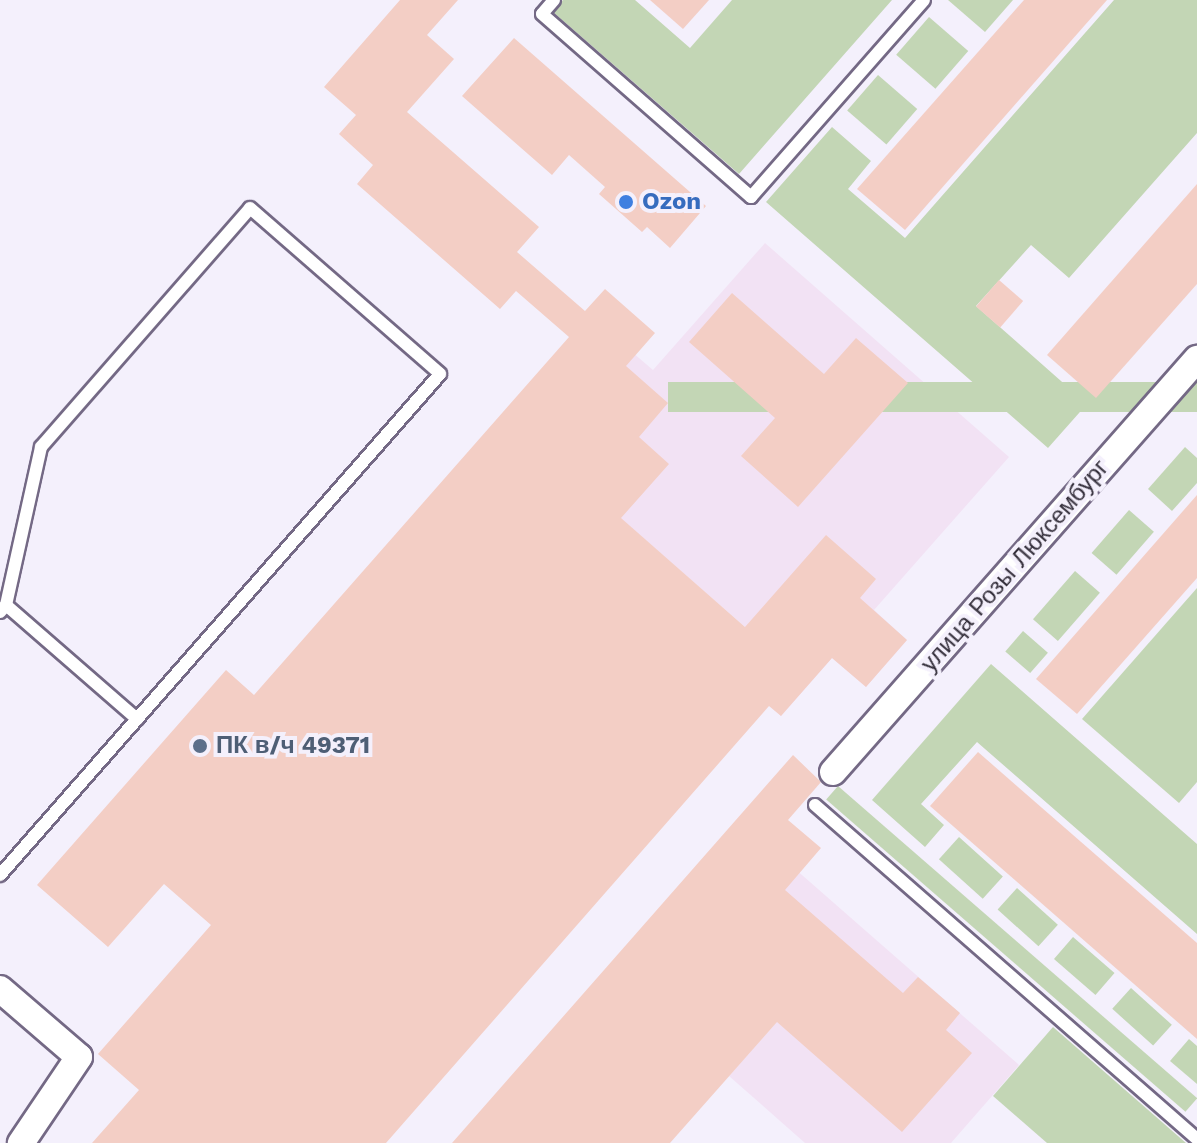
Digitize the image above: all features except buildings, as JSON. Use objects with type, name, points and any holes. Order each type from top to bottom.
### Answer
[{"type":"street","name":"улица Розы Люксембург","points":[[833,772],[1197,359]]},
{"type":"street","points":[[0,989],[79,1057],[21,1143]]},
{"type":"lane","points":[[554,0],[542,14],[751,197],[924,0]]},
{"type":"lane","points":[[0,875],[440,374],[250,208],[41,447],[3,608],[137,719]]},
{"type":"lane","points":[[815,805],[1197,1139]]},
{"type":"shaded area","points":[[765,243],[1009,457],[874,610],[907,640],[866,687],[832,658],[781,716],[740,680],[768,647],[595,496],[569,423],[632,352],[653,370]]},
{"type":"shaded area","points":[[778,854],[1019,1065],[951,1143],[805,1143],[729,1076],[776,1023]]},
{"type":"green space","points":[[563,0],[635,0],[690,48],[732,0],[892,0],[739,174],[553,12]]},
{"type":"green space","points":[[948,0],[1013,0],[985,32]]},
{"type":"green space","points":[[1114,0],[1197,0],[1197,133],[1069,278],[1031,245],[976,306],[1087,404],[1048,448],[766,202],[832,127],[871,161],[848,189],[905,238]]},
{"type":"green space","points":[[929,17],[968,51],[935,89],[896,55]]},
{"type":"green space","points":[[878,75],[917,109],[886,145],[847,110]]},
{"type":"green space","points":[[668,382],[1197,382],[1197,412],[668,412]]},
{"type":"green space","points":[[1185,447],[1197,458],[1197,483],[1172,511],[1148,489]]},
{"type":"green space","points":[[1129,510],[1154,532],[1117,575],[1092,553]]},
{"type":"green space","points":[[1075,571],[1100,593],[1058,641],[1033,619]]},
{"type":"green space","points":[[1197,588],[1197,782],[1179,803],[1082,719]]},
{"type":"green space","points":[[1023,631],[1048,653],[1030,673],[1005,651]]},
{"type":"green space","points":[[991,664],[1197,844],[1197,934],[977,742],[921,804],[944,825],[925,847],[872,800]]},
{"type":"green space","points":[[838,786],[1197,1098],[1185,1112],[826,800]]},
{"type":"green space","points":[[959,837],[1003,876],[983,899],[939,859]]},
{"type":"green space","points":[[1017,888],[1058,925],[1038,946],[998,910]]},
{"type":"green space","points":[[1073,937],[1115,973],[1095,995],[1054,959]]},
{"type":"green space","points":[[1131,988],[1172,1025],[1153,1046],[1112,1009]]},
{"type":"green space","points":[[1053,1027],[1186,1143],[1047,1143],[993,1096]]},
{"type":"green space","points":[[1189,1039],[1197,1046],[1197,1084],[1170,1061]]},
{"type":"place","name":"Ozon","points":[[626,202]]},
{"type":"place","name":"ПК в/ч 49371","points":[[200,746]]}]
